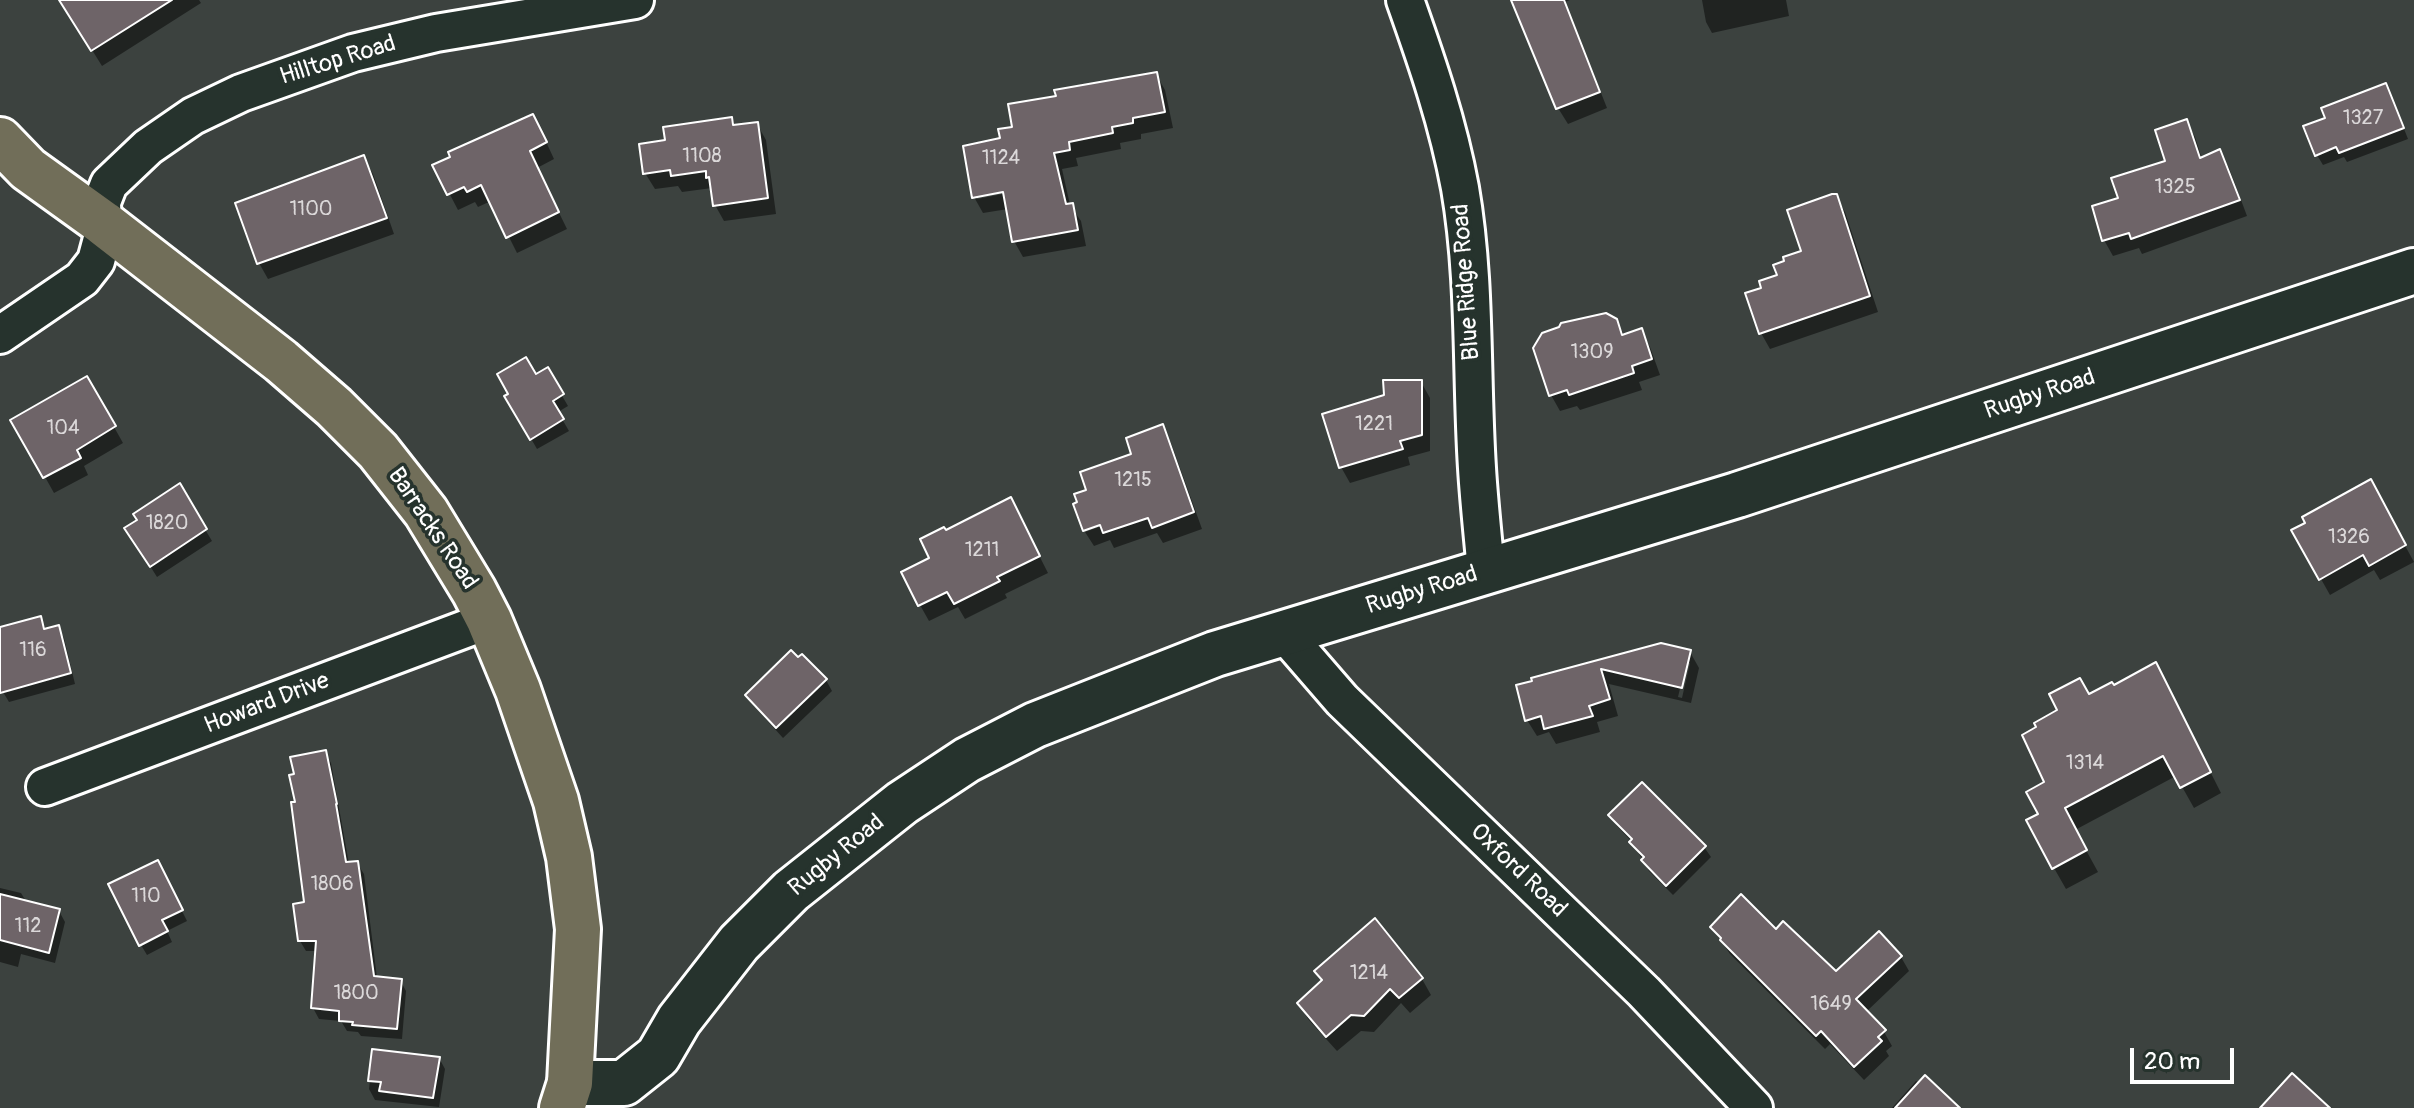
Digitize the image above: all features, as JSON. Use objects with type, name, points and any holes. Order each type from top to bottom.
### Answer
[{"type":"main road","name":"Barracks Road","points":[[0,140],[28,169],[281,361],[334,407],[378,451],[426,512],[474,591],[518,690],[556,801],[569,857],[578,929],[566,1095]]},
{"type":"street","name":"Hilltop Road","points":[[0,335],[82,279],[96,261],[103,235],[102,202],[109,184],[148,147],[193,116],[241,93],[353,53],[436,33],[635,0]]},
{"type":"street","name":"Blue Ridge Road","points":[[1405,0],[1434,85],[1460,188],[1471,271],[1477,468],[1486,571]]},
{"type":"street","name":"Rugby Road","points":[[566,1095],[624,1083],[658,1056],[679,1020],[739,943],[791,891],[902,803],[967,760],[1035,725],[1215,654],[1737,495],[2410,280]]},
{"type":"street","name":"Howard Drive","points":[[45,787],[489,620]]},
{"type":"street","name":"Oxford Road","points":[[1284,633],[1342,700],[1644,992],[1754,1108]]},
{"type":"building","points":[[59,0],[172,0],[91,51]]},
{"type":"building","points":[[1511,0],[1564,0],[1600,92],[1556,109]]},
{"type":"building","points":[[1157,72],[1165,112],[1133,118],[1133,123],[1112,127],[1113,133],[1069,142],[1070,150],[1054,153],[1066,204],[1073,203],[1078,230],[1012,242],[1003,192],[972,198],[963,146],[1000,138],[998,129],[1012,127],[1008,104],[1056,96],[1054,90]]},
{"type":"building","points":[[2386,83],[2404,128],[2339,153],[2336,147],[2315,156],[2303,126],[2325,118],[2321,108]]},
{"type":"building","points":[[533,114],[547,142],[530,151],[559,212],[506,238],[481,185],[467,192],[464,187],[447,195],[432,165],[450,157],[448,152]]},
{"type":"building","points":[[732,117],[733,125],[758,122],[768,198],[713,206],[706,171],[671,176],[670,170],[643,174],[639,144],[665,140],[663,127]]},
{"type":"building","points":[[2187,119],[2200,158],[2220,149],[2240,200],[2131,239],[2129,233],[2102,241],[2092,206],[2118,198],[2111,178],[2165,161],[2155,130]]},
{"type":"building","points":[[364,155],[387,218],[257,264],[235,203]]},
{"type":"building","points":[[1837,194],[1870,296],[1759,334],[1745,293],[1761,288],[1759,281],[1777,275],[1773,265],[1784,261],[1783,257],[1801,251],[1787,210]]},
{"type":"building","points":[[1606,313],[1617,319],[1622,335],[1642,328],[1652,359],[1632,366],[1634,373],[1569,395],[1567,390],[1549,396],[1533,348],[1542,333],[1559,327],[1561,323]]},
{"type":"building","points":[[526,357],[536,374],[548,367],[564,394],[553,401],[564,419],[530,440],[504,396],[508,394],[497,374]]},
{"type":"building","points":[[87,376],[116,426],[77,450],[81,458],[43,478],[10,420]]},
{"type":"building","points":[[1383,380],[1422,380],[1422,435],[1400,441],[1403,449],[1339,468],[1322,414],[1384,395]]},
{"type":"building","points":[[1163,424],[1194,512],[1152,528],[1148,518],[1103,533],[1100,525],[1083,531],[1073,504],[1077,502],[1074,494],[1086,490],[1080,472],[1131,454],[1126,438]]},
{"type":"building","points":[[2371,479],[2406,545],[2369,566],[2363,555],[2319,580],[2291,530],[2305,523],[2302,517]]},
{"type":"building","points":[[180,483],[207,529],[150,567],[124,528],[137,520],[133,514]]},
{"type":"building","points":[[1011,497],[1040,556],[997,577],[1000,581],[954,604],[947,592],[918,606],[901,572],[929,558],[920,539],[944,527],[946,530]]},
{"type":"building","points":[[41,616],[44,629],[59,625],[71,673],[0,693],[0,627]]},
{"type":"building","points":[[1661,643],[1691,650],[1682,688],[1601,669],[1610,699],[1589,706],[1593,716],[1544,729],[1541,716],[1525,721],[1516,685],[1532,681],[1531,678]]},
{"type":"building","points":[[791,650],[798,657],[802,654],[827,679],[776,728],[745,695]]},
{"type":"building","points":[[2156,662],[2211,772],[2180,788],[2163,756],[2065,808],[2087,850],[2052,869],[2026,820],[2038,814],[2026,792],[2044,782],[2022,735],[2036,727],[2034,723],[2057,710],[2049,694],[2080,678],[2089,694],[2112,682],[2114,685]]},
{"type":"building","points":[[326,750],[346,862],[358,861],[374,976],[402,979],[397,1029],[352,1025],[353,1022],[339,1021],[339,1011],[311,1008],[316,941],[298,941],[293,904],[304,902],[291,802],[295,802],[289,775],[294,774],[290,757]]},
{"type":"building","points":[[1642,782],[1706,846],[1666,886],[1641,860],[1644,857],[1629,842],[1632,839],[1608,815]]},
{"type":"building","points":[[158,860],[183,910],[162,920],[168,931],[139,946],[108,884]]},
{"type":"building","points":[[0,894],[60,909],[49,953],[0,940]]},
{"type":"building","points":[[1741,894],[1776,929],[1783,921],[1836,971],[1879,931],[1902,956],[1856,999],[1886,1030],[1878,1037],[1882,1041],[1854,1067],[1821,1031],[1816,1036],[1710,927]]},
{"type":"building","points":[[1375,918],[1423,978],[1399,998],[1390,989],[1364,1016],[1351,1015],[1326,1037],[1297,1003],[1322,980],[1314,971]]},
{"type":"building","points":[[372,1049],[440,1057],[433,1098],[379,1091],[381,1082],[368,1081]]},
{"type":"building","points":[[2292,1073],[2330,1108],[2260,1108]]},
{"type":"building","points":[[1925,1075],[1960,1108],[1895,1108]]}]
